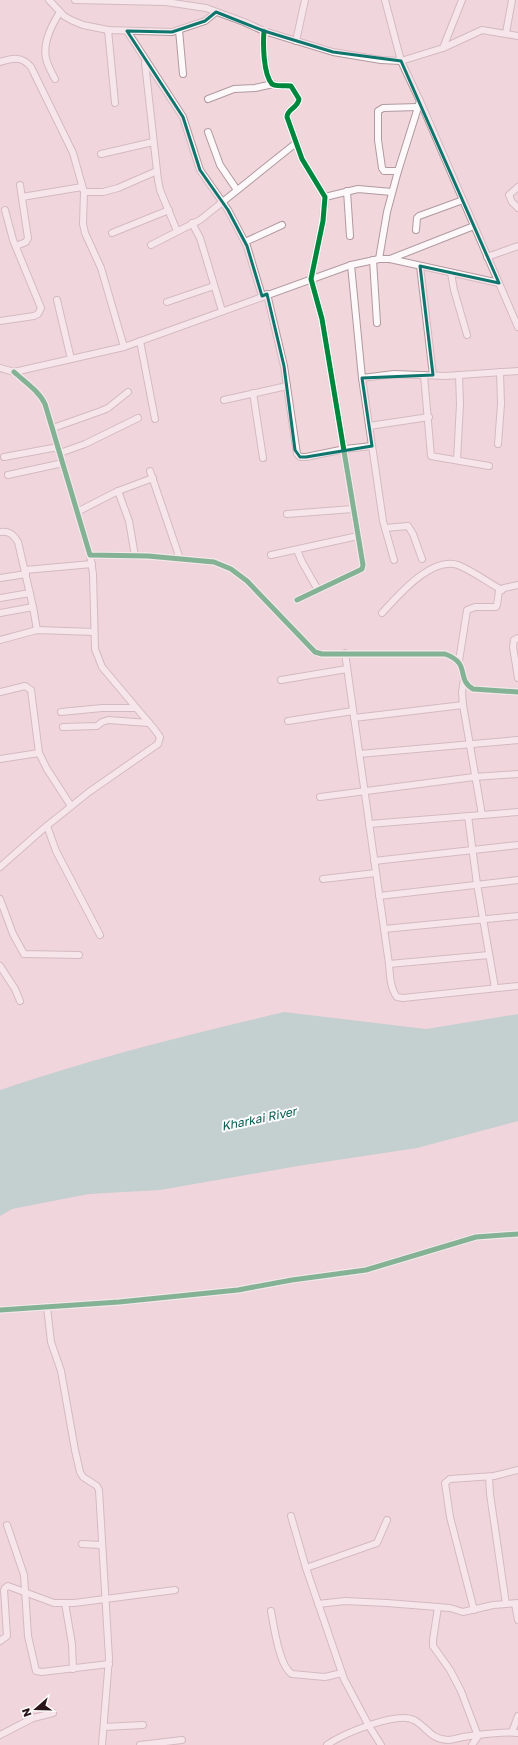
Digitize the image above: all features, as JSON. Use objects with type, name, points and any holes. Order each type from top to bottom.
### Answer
[{"type":"street","points":[[49,0],[67,18],[83,25],[127,32],[172,32],[205,21],[216,12]]},
{"type":"street","points":[[75,0],[173,1],[206,8],[264,31],[333,52],[381,60],[401,61],[444,48],[482,30],[518,36]]},
{"type":"street","points":[[296,41],[304,0]]},
{"type":"street","points":[[385,0],[401,61],[518,325]]},
{"type":"street","points":[[444,48],[462,0]]},
{"type":"street","points":[[506,34],[512,0]]},
{"type":"street","points":[[55,79],[47,62],[46,51],[51,26],[60,12]]},
{"type":"street","points":[[108,30],[115,103]]},
{"type":"street","points":[[179,30],[183,74]]},
{"type":"street","points":[[264,31],[264,59],[272,84]]},
{"type":"street","points":[[127,32],[183,117],[200,170],[222,202],[251,255],[265,295],[284,366],[297,454],[300,457],[306,457],[345,449],[372,446]]},
{"type":"street","points":[[0,62],[18,58],[27,62],[31,67],[73,153],[83,190],[84,233],[101,268],[124,347]]},
{"type":"street","points":[[145,61],[153,142],[160,190],[177,231]]},
{"type":"street","points":[[208,99],[234,89],[255,88],[272,84],[291,86],[299,99],[297,105],[286,114],[302,159],[325,197],[323,221],[311,278],[322,319],[345,449],[353,509],[363,565],[362,569],[297,600]]},
{"type":"street","points":[[377,323],[376,260],[392,192],[419,104]]},
{"type":"street","points":[[398,171],[384,171],[382,168],[377,135],[378,111],[383,108],[419,104]]},
{"type":"street","points":[[208,132],[220,165],[237,190]]},
{"type":"street","points":[[101,154],[153,142]]},
{"type":"street","points":[[150,245],[200,220],[296,143]]},
{"type":"street","points":[[22,197],[83,190],[103,192],[118,188],[157,171]]},
{"type":"street","points":[[16,246],[26,242],[28,238],[20,186]]},
{"type":"street","points":[[518,186],[509,195],[512,202],[518,208]]},
{"type":"street","points":[[325,197],[358,188],[392,192]]},
{"type":"street","points":[[347,191],[350,236]]},
{"type":"street","points":[[416,230],[417,218],[419,216],[463,200]]},
{"type":"street","points":[[0,321],[34,316],[38,314],[41,308],[16,246],[5,210]]},
{"type":"street","points":[[112,233],[169,210]]},
{"type":"street","points":[[192,223],[200,238],[222,311]]},
{"type":"street","points":[[245,242],[282,225]]},
{"type":"street","points":[[390,260],[474,226]]},
{"type":"street","points":[[487,257],[518,246]]},
{"type":"street","points":[[14,372],[124,347],[351,264],[376,260],[390,260],[499,283]]},
{"type":"street","points":[[351,264],[362,378],[385,528],[394,560]]},
{"type":"street","points":[[420,266],[433,375]]},
{"type":"street","points":[[451,273],[455,296],[467,334]]},
{"type":"street","points":[[167,302],[214,286]]},
{"type":"street","points":[[57,300],[71,359]]},
{"type":"street","points":[[140,341],[155,419]]},
{"type":"street","points":[[0,368],[14,372],[42,397],[53,428],[92,564],[94,574],[95,649],[98,659],[102,667],[160,738],[158,744],[89,792],[1,864]]},
{"type":"street","points":[[362,378],[394,374],[459,375],[518,371]]},
{"type":"street","points":[[498,444],[502,404],[500,372]]},
{"type":"street","points":[[424,375],[429,417],[431,456],[489,466]]},
{"type":"street","points":[[457,460],[460,411],[459,375]]},
{"type":"street","points":[[224,400],[287,386]]},
{"type":"street","points":[[53,428],[108,408],[128,392]]},
{"type":"street","points":[[253,393],[263,458]]},
{"type":"street","points":[[369,426],[429,417]]},
{"type":"street","points":[[4,457],[59,450],[85,444],[138,418]]},
{"type":"street","points":[[8,475],[63,463]]},
{"type":"street","points":[[150,471],[180,559]]},
{"type":"street","points":[[78,512],[118,491],[153,478]]},
{"type":"street","points":[[118,491],[129,521],[135,556]]},
{"type":"street","points":[[287,514],[353,509]]},
{"type":"street","points":[[385,528],[408,526],[413,534],[422,559]]},
{"type":"street","points":[[0,532],[8,532],[15,537],[18,542],[34,606],[37,630]]},
{"type":"street","points":[[271,555],[358,536]]},
{"type":"street","points":[[297,550],[318,590]]},
{"type":"street","points":[[90,555],[135,556],[214,562],[247,580],[314,652],[322,654],[445,654],[459,661],[462,666],[464,679],[462,692],[463,705],[474,777],[477,779],[482,815]]},
{"type":"street","points":[[0,578],[26,572],[92,564]]},
{"type":"street","points":[[382,613],[409,584],[444,564],[457,565],[502,590]]},
{"type":"street","points":[[459,661],[466,610],[475,607],[496,607],[498,605],[498,595],[502,590],[518,585]]},
{"type":"street","points":[[0,598],[30,593]]},
{"type":"street","points":[[0,613],[34,606]]},
{"type":"street","points":[[0,640],[37,630],[94,632]]},
{"type":"street","points":[[518,638],[513,644],[518,678]]},
{"type":"street","points":[[345,653],[392,989],[397,997],[518,986]]},
{"type":"street","points":[[281,680],[347,669]]},
{"type":"street","points":[[464,679],[468,686],[473,689],[518,692]]},
{"type":"street","points":[[0,692],[25,686],[29,687],[31,690],[39,753],[47,769],[71,806]]},
{"type":"street","points":[[354,718],[463,705]]},
{"type":"street","points":[[61,712],[102,708],[136,708]]},
{"type":"street","points":[[288,721],[353,711]]},
{"type":"street","points":[[63,727],[97,726],[108,720],[149,723]]},
{"type":"street","points":[[359,754],[518,740]]},
{"type":"street","points":[[0,760],[39,753]]},
{"type":"street","points":[[320,798],[474,777],[518,774]]},
{"type":"street","points":[[369,824],[518,812]]},
{"type":"street","points":[[468,816],[471,850],[495,988]]},
{"type":"street","points":[[47,826],[56,851],[100,935]]},
{"type":"street","points":[[374,861],[518,845]]},
{"type":"street","points":[[323,879],[376,873]]},
{"type":"street","points":[[379,896],[518,880]]},
{"type":"street","points":[[0,899],[13,934],[24,954],[79,955]]},
{"type":"street","points":[[384,929],[518,916]]},
{"type":"street","points":[[388,964],[489,955]]},
{"type":"street","points":[[0,966],[15,989],[20,1001]]},
{"type":"street","points":[[0,1310],[119,1302],[238,1290],[292,1280],[366,1270],[476,1236],[518,1234]]},
{"type":"street","points":[[47,1307],[51,1342],[63,1378],[74,1450],[80,1472],[83,1477],[96,1486],[99,1490],[101,1545],[106,1599],[108,1664],[102,1745]]},
{"type":"street","points":[[474,1610],[450,1517],[445,1483],[450,1479],[489,1477],[518,1470]]},
{"type":"street","points":[[489,1477],[490,1494],[506,1604]]},
{"type":"street","points":[[291,1516],[306,1568],[342,1673],[369,1726],[381,1745]]},
{"type":"street","points":[[306,1568],[377,1543],[387,1520]]},
{"type":"street","points":[[7,1525],[22,1568],[28,1636],[36,1671],[42,1672],[73,1669],[108,1664]]},
{"type":"street","points":[[82,1544],[101,1545]]},
{"type":"street","points":[[0,1584],[46,1602],[65,1603],[175,1590]]},
{"type":"street","points":[[0,1641],[7,1636],[4,1590],[8,1586]]},
{"type":"street","points":[[318,1604],[345,1601],[438,1607],[463,1612],[517,1603],[518,1620]]},
{"type":"street","points":[[65,1603],[72,1644],[73,1669]]},
{"type":"street","points":[[438,1607],[433,1646],[450,1670],[461,1691],[478,1736]]},
{"type":"street","points":[[271,1611],[280,1654],[288,1672],[292,1674],[324,1677],[342,1673]]},
{"type":"street","points":[[0,1735],[33,1718],[52,1713]]},
{"type":"street","points":[[328,1745],[369,1726],[389,1720],[409,1718],[438,1739],[449,1740],[515,1732],[518,1716]]},
{"type":"street","points":[[104,1727],[143,1725]]},
{"type":"street","points":[[472,1745],[478,1736]]},
{"type":"street","points":[[140,1745],[182,1740]]},
{"type":"highlighted area","points":[[216,12],[264,31],[333,52],[401,61],[499,283],[420,266],[433,375],[362,378],[372,446],[306,457],[300,457],[295,450],[284,366],[267,294],[262,296],[247,246],[228,210],[200,170],[183,117],[127,31],[172,32],[205,21]]},
{"type":"water","name":"Kharkai River","points":[[284,1012],[426,1029],[518,1014],[518,1121],[417,1148],[298,1166],[160,1190],[89,1194],[12,1209],[0,1216],[0,1090],[105,1057]]},
{"type":"cycle path","points":[[264,31],[264,58],[269,79],[274,85],[291,86],[299,99],[297,104],[287,114],[287,117],[302,159],[325,197],[323,221],[311,279],[322,319],[363,565],[362,569],[297,600]]},
{"type":"cycle path","points":[[14,372],[35,391],[45,404],[90,555],[148,556],[214,562],[231,569],[247,581],[315,652],[322,654],[445,654],[458,662],[465,680],[473,689],[518,692]]},
{"type":"cycle path","points":[[0,1310],[119,1302],[238,1290],[292,1280],[366,1270],[476,1237],[518,1234]]}]
